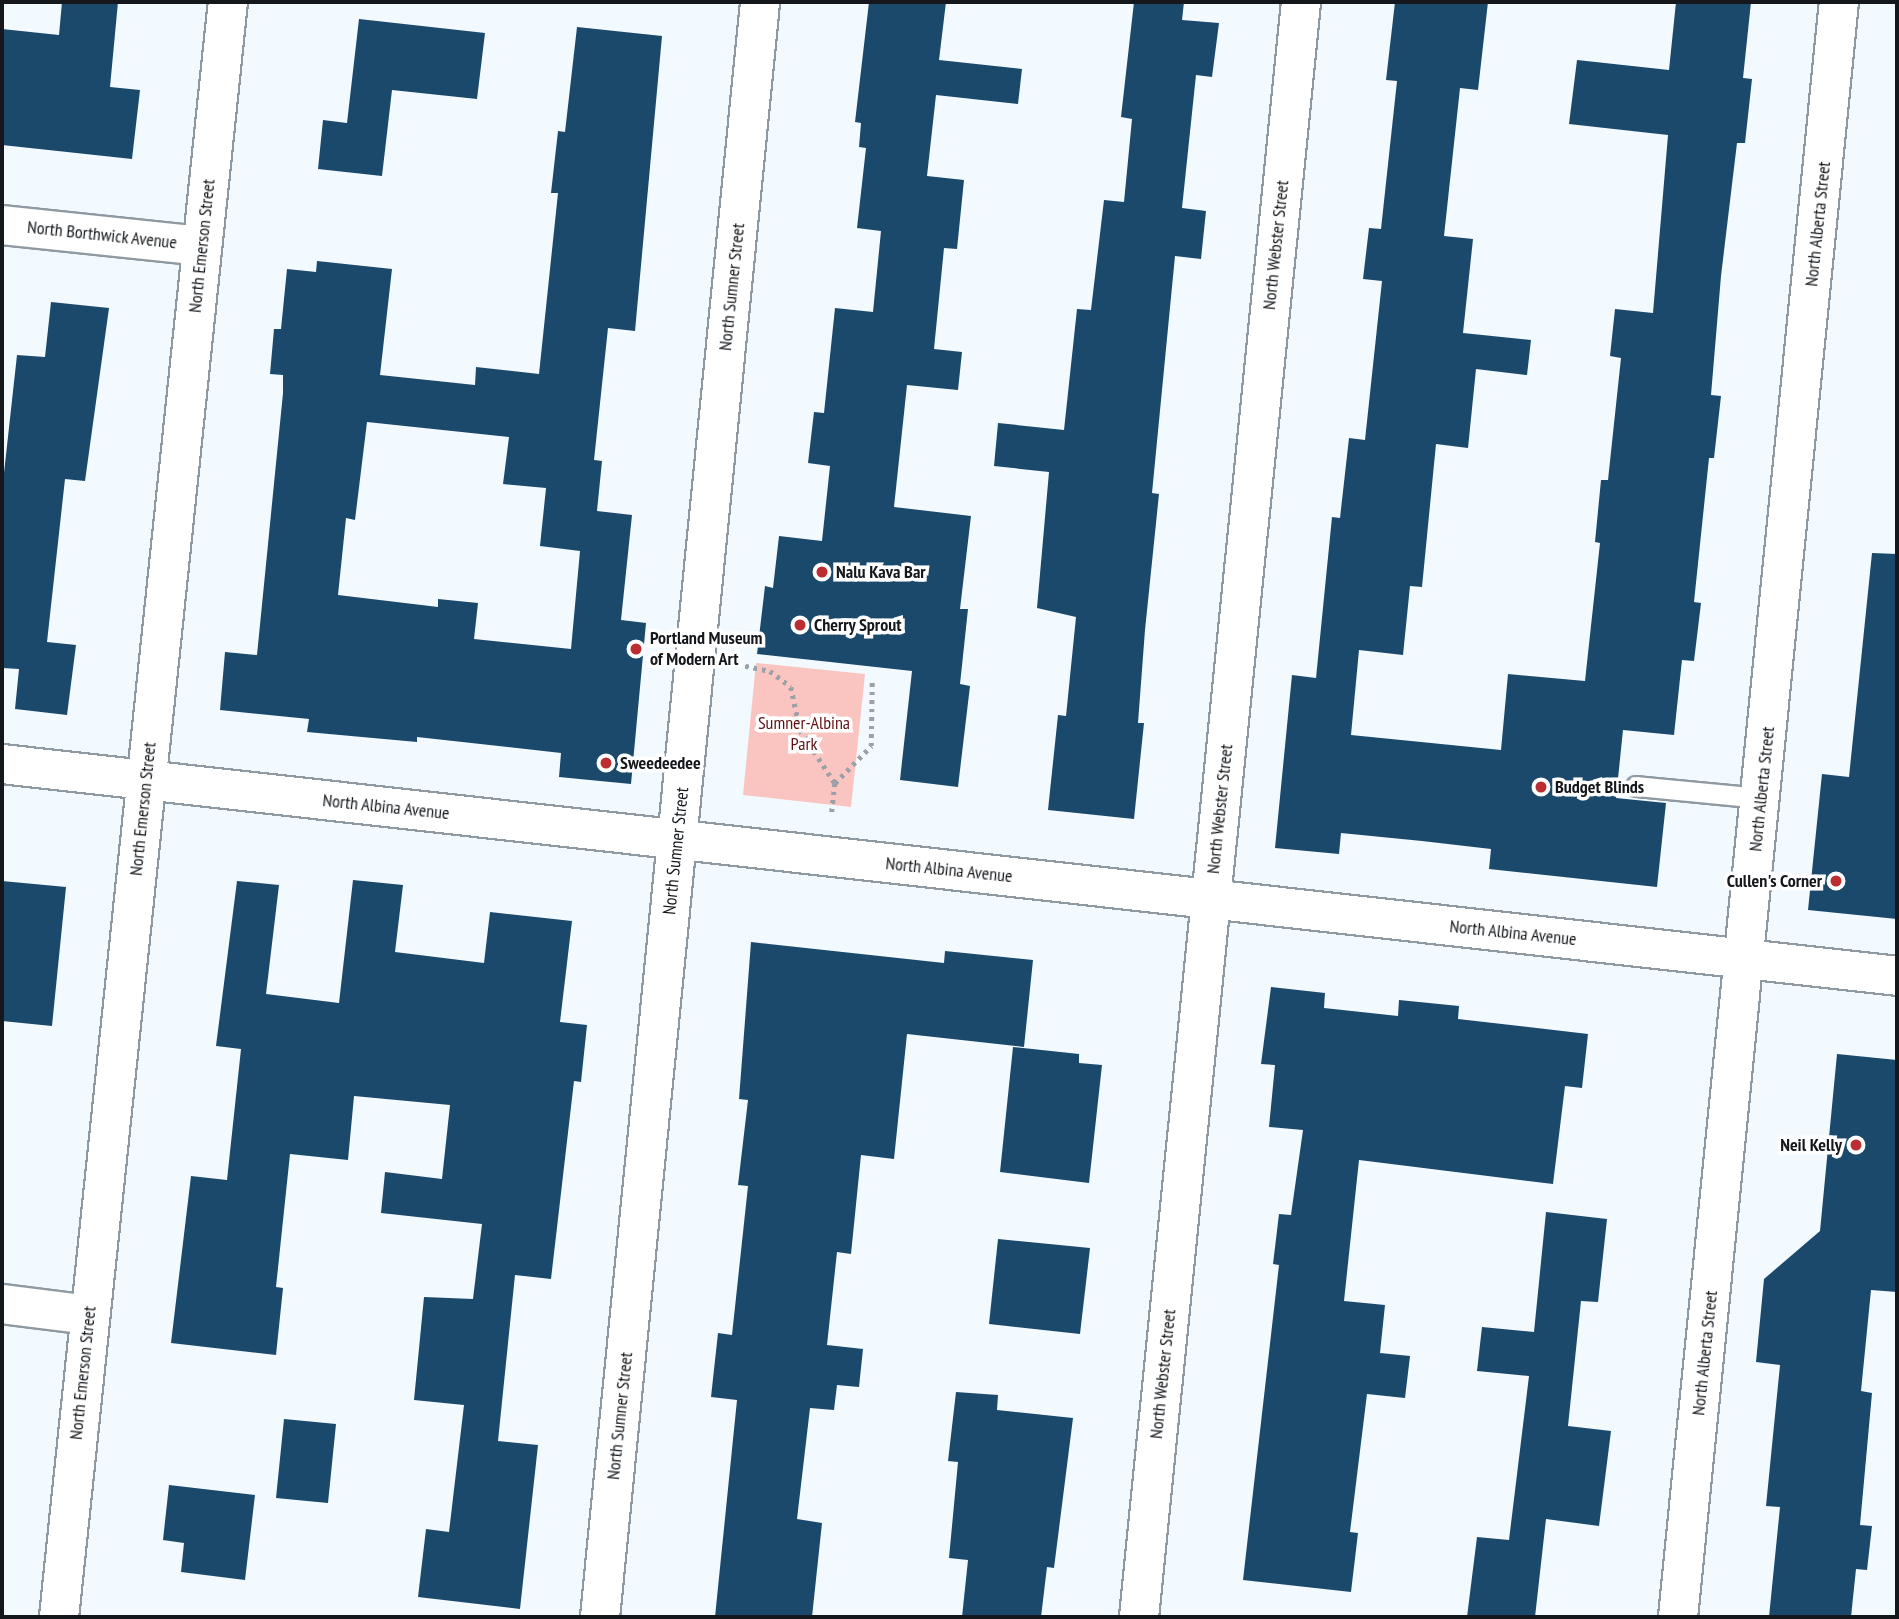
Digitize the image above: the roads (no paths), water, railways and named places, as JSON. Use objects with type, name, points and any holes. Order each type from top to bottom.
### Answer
[{"type":"street","name":"North Emerson Street","points":[[59,1617],[228,2]]},
{"type":"street","name":"North Sumner Street","points":[[600,1617],[760,2]]},
{"type":"street","name":"North Webster Street","points":[[1139,1617],[1301,2]]},
{"type":"street","name":"North Alberta Street","points":[[1678,1617],[1839,2]]},
{"type":"street","name":"North Borthwick Avenue","points":[[2,225],[201,246]]},
{"type":"street","name":"North Albina Avenue","points":[[2,764],[1897,976]]},
{"type":"street","points":[[2,1304],[89,1314]]},
{"type":"lane","points":[[1636,786],[1761,798]]},
{"type":"place","name":"Nalu Kava Bar","points":[[822,572]]},
{"type":"place","name":"Cherry Sprout","points":[[800,625]]},
{"type":"place","name":"Portland Museum of Modern Art","points":[[636,649]]},
{"type":"place","name":"Sweedeedee","points":[[606,763]]},
{"type":"place","name":"Budget Blinds","points":[[1541,787]]},
{"type":"place","name":"Cullen's Corner","points":[[1836,881]]},
{"type":"place","name":"Neil Kelly","points":[[1856,1145]]},
{"type":"park label","name":"Sumner-Albina Park","points":[[804,734]]}]
